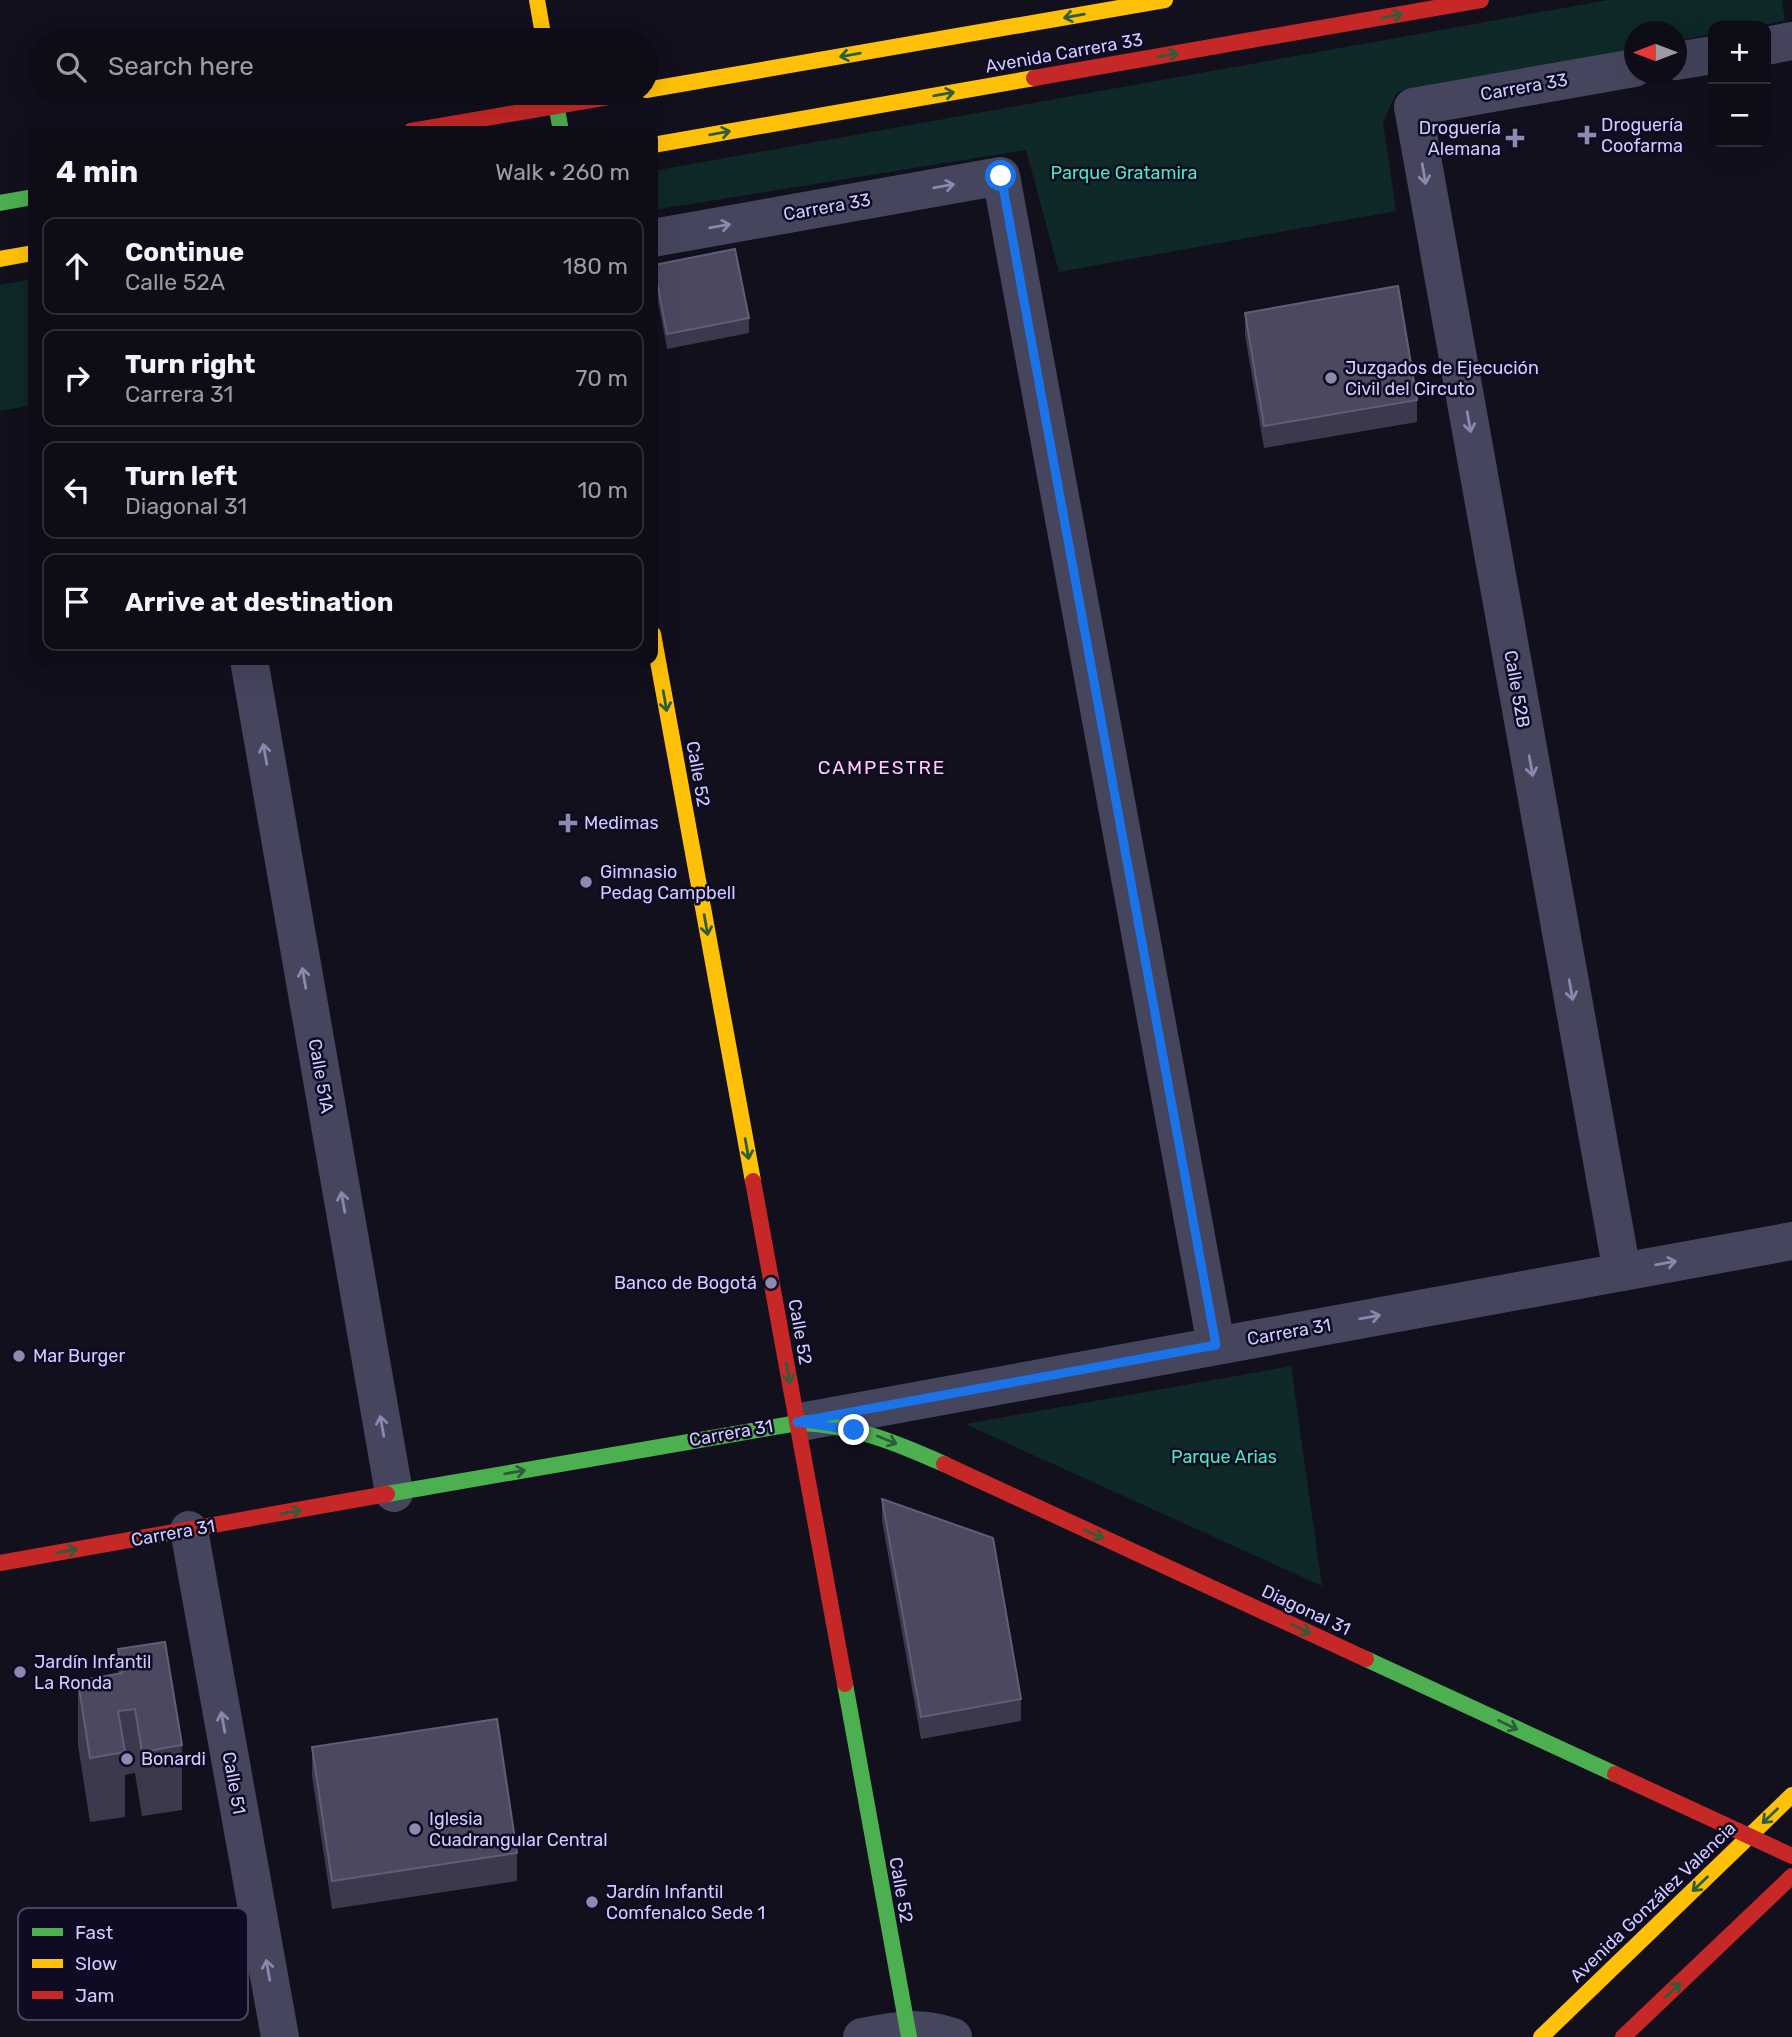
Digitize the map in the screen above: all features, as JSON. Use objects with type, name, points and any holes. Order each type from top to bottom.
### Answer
[{"type":"street","points":[[537,0],[542,28]]},
{"type":"street","name":"Avenida Carrera 33","points":[[658,88],[1165,0]]},
{"type":"street","name":"Avenida Carrera 33","points":[[658,144],[1481,0]]},
{"type":"street","points":[[1771,45],[1792,41]]},
{"type":"street","points":[[1687,59],[1708,56]]},
{"type":"street","name":"Carrera 33","points":[[1413,107],[1624,70]]},
{"type":"street","points":[[434,126],[529,105]]},
{"type":"street","points":[[557,105],[560,126]]},
{"type":"street","name":"Calle 52B","points":[[1413,107],[1622,1272]]},
{"type":"street","name":"Carrera 33","points":[[658,237],[1001,176],[1216,1345]]},
{"type":"street","points":[[0,203],[28,198]]},
{"type":"street","points":[[0,259],[28,254]]},
{"type":"street","name":"Calle 52","points":[[658,661],[908,2033]]},
{"type":"street","name":"Calle 51A","points":[[250,665],[394,1493]]},
{"type":"street","name":"Carrera 31","points":[[0,1563],[797,1422],[1792,1241]]},
{"type":"street","name":"Diagonal 31","points":[[797,1422],[866,1433],[911,1450],[1792,1856]]},
{"type":"street","name":"Calle 51","points":[[189,1530],[280,2037]]},
{"type":"street","name":"Avenida González Valencia","points":[[1541,2037],[1792,1795]]},
{"type":"street","points":[[1623,2037],[1792,1876]]},
{"type":"street","points":[[862,2037],[932,2030],[953,2037]]},
{"type":"green space","name":"Parque Gratamira","points":[[1608,0],[1782,0],[1785,21],[1771,24],[1771,21],[1708,21],[1708,35],[1687,39],[1687,21],[1624,21],[1624,51],[1397,92],[1383,122],[1396,211],[1059,272],[1026,150],[658,209],[658,170]]},
{"type":"green space","points":[[28,280],[28,406],[0,411],[0,285]]},
{"type":"green space","name":"Parque Arias","points":[[1291,1366],[1322,1586],[965,1424]]},
{"type":"building","points":[[735,249],[749,318],[667,334],[658,286],[658,264]]},
{"type":"building","name":"Juzgados de Ejecución Civil del Circuto","points":[[1398,286],[1417,400],[1264,426],[1245,313]]},
{"type":"building","points":[[882,1499],[993,1538],[1021,1699],[921,1717]]},
{"type":"building","points":[[165,1642],[182,1745],[142,1752],[135,1709],[118,1711],[125,1752],[90,1758],[78,1681],[122,1673],[118,1649]]},
{"type":"building","name":"Iglesia Cuadrangular Central","points":[[497,1719],[517,1853],[332,1881],[312,1747]]},
{"type":"traffic: fast","points":[[556,105],[560,126]]},
{"type":"traffic: fast","points":[[0,203],[28,198]]},
{"type":"traffic: fast","points":[[387,1494],[798,1423],[855,1431],[891,1442],[944,1464]]},
{"type":"traffic: fast","points":[[1366,1659],[1615,1774]]},
{"type":"traffic: fast","points":[[845,1684],[909,2037]]},
{"type":"traffic: slow","points":[[537,0],[542,28]]},
{"type":"traffic: slow","points":[[658,88],[1165,0]]},
{"type":"traffic: slow","points":[[658,144],[1034,78]]},
{"type":"traffic: slow","points":[[0,259],[28,254]]},
{"type":"traffic: slow","points":[[658,661],[753,1181]]},
{"type":"traffic: slow","points":[[1541,2037],[1792,1795]]},
{"type":"traffic: jam","points":[[1034,78],[1481,0]]},
{"type":"traffic: jam","points":[[440,126],[562,105]]},
{"type":"traffic: jam","points":[[753,1181],[845,1684]]},
{"type":"traffic: jam","points":[[944,1464],[1366,1659]]},
{"type":"traffic: jam","points":[[0,1563],[387,1494]]},
{"type":"traffic: jam","points":[[1615,1774],[1792,1856]]},
{"type":"traffic: jam","points":[[1623,2037],[1792,1876]]},
{"type":"place","name":"Droguería Coofarma","points":[[1587,135]]},
{"type":"place","name":"Droguería Alemana","points":[[1515,138]]},
{"type":"place","name":"Juzgados de Ejecución Civil del Circuto","points":[[1331,378]]},
{"type":"place","name":"Medimas","points":[[568,823]]},
{"type":"place","name":"Gimnasio Pedag Campbell","points":[[586,882]]},
{"type":"place","name":"Banco de Bogotá","points":[[771,1283]]},
{"type":"place","name":"Mar Burger","points":[[19,1356]]},
{"type":"place","name":"Jardín Infantil La Ronda","points":[[20,1672]]},
{"type":"place","name":"Bonardi","points":[[127,1759]]},
{"type":"place","name":"Iglesia Cuadrangular Central","points":[[415,1829]]},
{"type":"place","name":"Jardín Infantil Comfenalco Sede 1","points":[[592,1902]]},
{"type":"district","name":"CAMPESTRE","points":[[882,767]]},
{"type":"route","points":[[854,1430],[797,1422],[1216,1345],[1001,176]]}]
